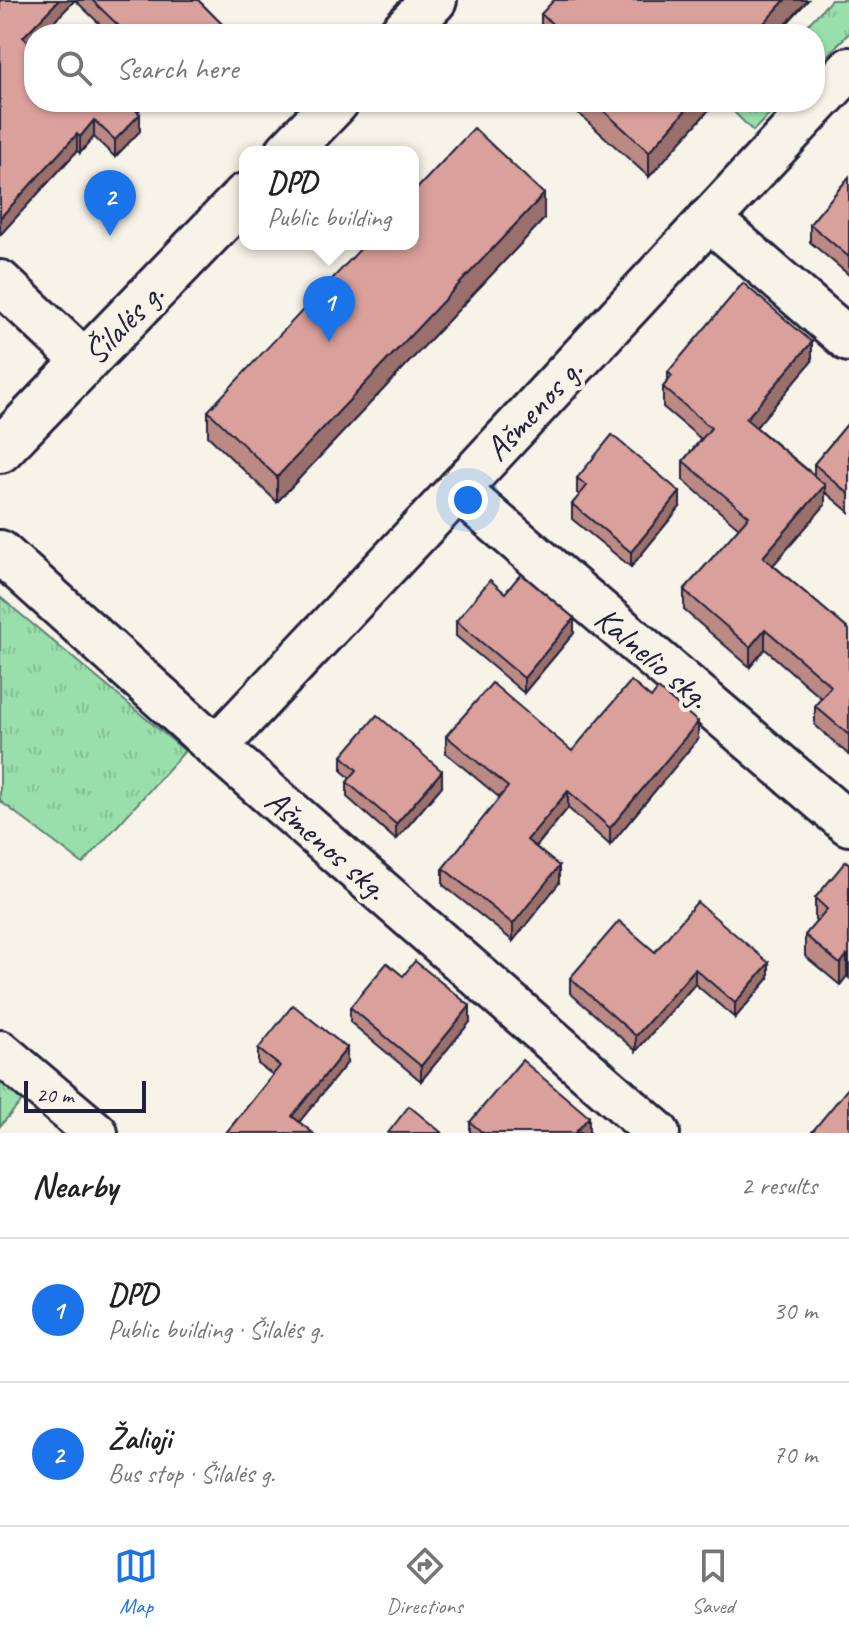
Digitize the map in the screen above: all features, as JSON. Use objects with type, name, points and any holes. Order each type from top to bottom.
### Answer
[{"type":"main road","points":[[411,24],[434,0]]},
{"type":"main road","points":[[294,146],[326,112]]},
{"type":"main road","name":"Šilalės g.","points":[[0,450],[239,202]]},
{"type":"street","name":"Ašmenos g.","points":[[825,95],[849,69]]},
{"type":"street","name":"Ašmenos g.","points":[[216,747],[809,112]]},
{"type":"street","points":[[709,219],[849,340]]},
{"type":"street","points":[[0,282],[85,362]]},
{"type":"street","name":"Kalnelio skg.","points":[[458,490],[849,824]]},
{"type":"street","name":"Ašmenos skg.","points":[[0,552],[216,747],[658,1133]]},
{"type":"street","points":[[0,1052],[96,1133]]},
{"type":"green space","points":[[831,0],[849,0],[849,33],[825,58],[825,24],[808,24]]},
{"type":"green space","points":[[734,112],[771,112],[753,131]]},
{"type":"green space","points":[[0,597],[185,751],[83,864],[0,801]]},
{"type":"green space","points":[[0,1080],[24,1099],[0,1126]]},
{"type":"building","points":[[0,0],[59,0],[36,24],[24,24],[24,112],[140,114],[115,140],[94,120],[80,137],[77,134],[0,218]]},
{"type":"building","points":[[92,0],[198,0],[222,24],[117,24]]},
{"type":"building","points":[[554,0],[785,0],[763,24],[552,24],[541,14]]},
{"type":"building","points":[[605,112],[684,112],[649,152]]},
{"type":"building","points":[[474,128],[544,194],[277,477],[208,411],[359,250],[419,250],[419,187]]},
{"type":"building","points":[[849,177],[849,257],[810,224]]},
{"type":"building","points":[[743,283],[812,342],[746,419],[825,485],[763,557],[849,630],[849,735],[815,706],[831,686],[765,629],[750,647],[684,590],[749,516],[683,461],[711,428],[663,387],[672,376],[668,372]]},
{"type":"building","points":[[849,422],[849,494],[814,464]]},
{"type":"building","points":[[612,435],[680,492],[631,552],[572,504],[587,486],[577,478]]},
{"type":"building","points":[[521,574],[574,618],[524,678],[456,621],[490,580],[505,593]]},
{"type":"building","points":[[631,681],[651,698],[658,689],[698,722],[610,828],[568,791],[527,840],[559,866],[513,924],[443,868],[508,787],[446,736],[492,683],[572,751]]},
{"type":"building","points":[[377,715],[442,771],[396,824],[347,782],[357,770],[342,756]]},
{"type":"building","points":[[846,861],[849,864],[849,957],[847,955],[840,964],[805,935],[827,909],[815,898]]},
{"type":"building","points":[[697,902],[769,963],[735,1003],[695,969],[636,1036],[570,978],[619,921],[655,952]]},
{"type":"building","points":[[415,961],[470,1006],[421,1066],[350,1007],[387,963],[403,976]]},
{"type":"building","points":[[293,1005],[347,1048],[292,1116],[313,1133],[226,1133],[280,1066],[258,1049]]},
{"type":"building","points":[[522,1060],[589,1117],[575,1133],[483,1133],[470,1122]]},
{"type":"building","points":[[849,1087],[849,1133],[811,1133]]},
{"type":"building","points":[[409,1106],[442,1133],[388,1133]]},
{"type":"place","name":"Žalioji","points":[[110,236]]},
{"type":"place","name":"DPD","points":[[329,342]]}]
